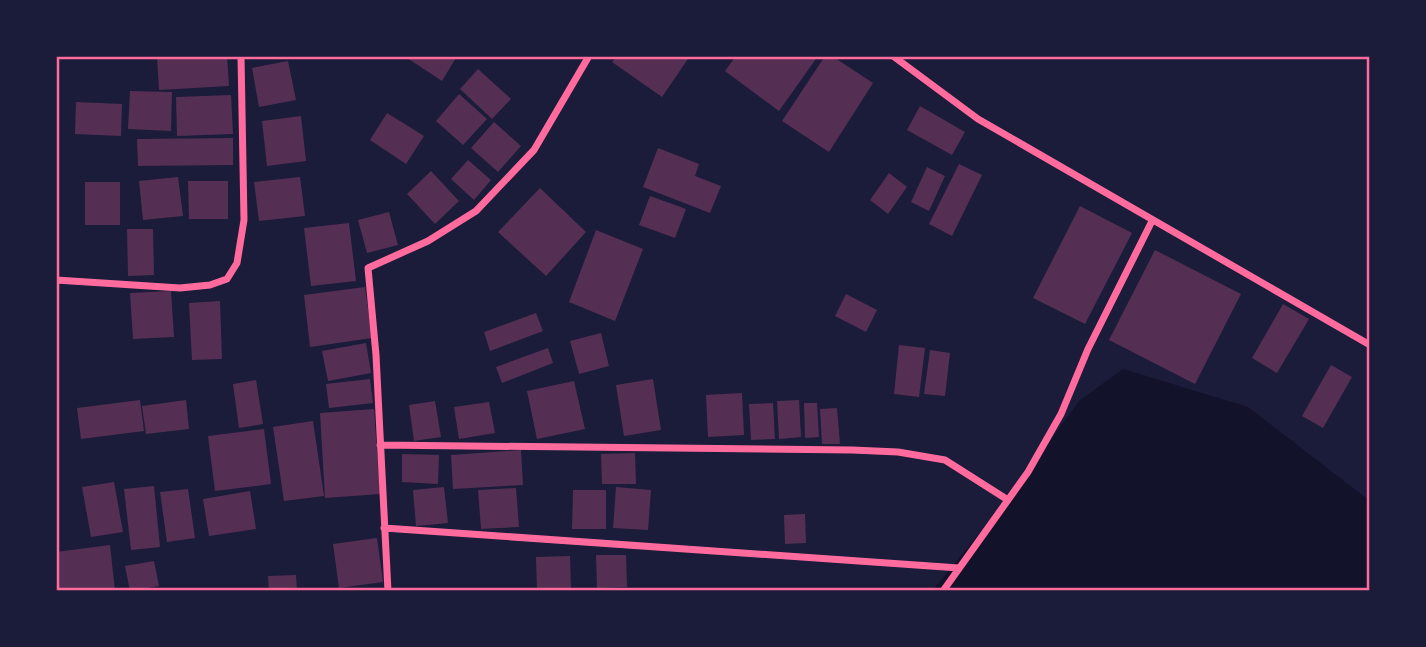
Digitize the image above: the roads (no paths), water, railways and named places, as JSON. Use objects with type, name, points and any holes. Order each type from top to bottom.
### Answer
[{"type":"street","points":[[56,280],[180,288],[210,285],[227,279],[237,263],[244,220],[241,56]]},
{"type":"street","points":[[388,591],[376,355],[368,268],[428,240],[476,211],[534,150],[589,56]]},
{"type":"street","points":[[893,56],[978,119],[1370,345]]},
{"type":"street","points":[[943,591],[1028,472],[1061,414],[1088,349],[1152,221]]},
{"type":"street","points":[[380,445],[898,452],[945,460],[1008,500]]},
{"type":"street","points":[[384,528],[959,568]]}]
